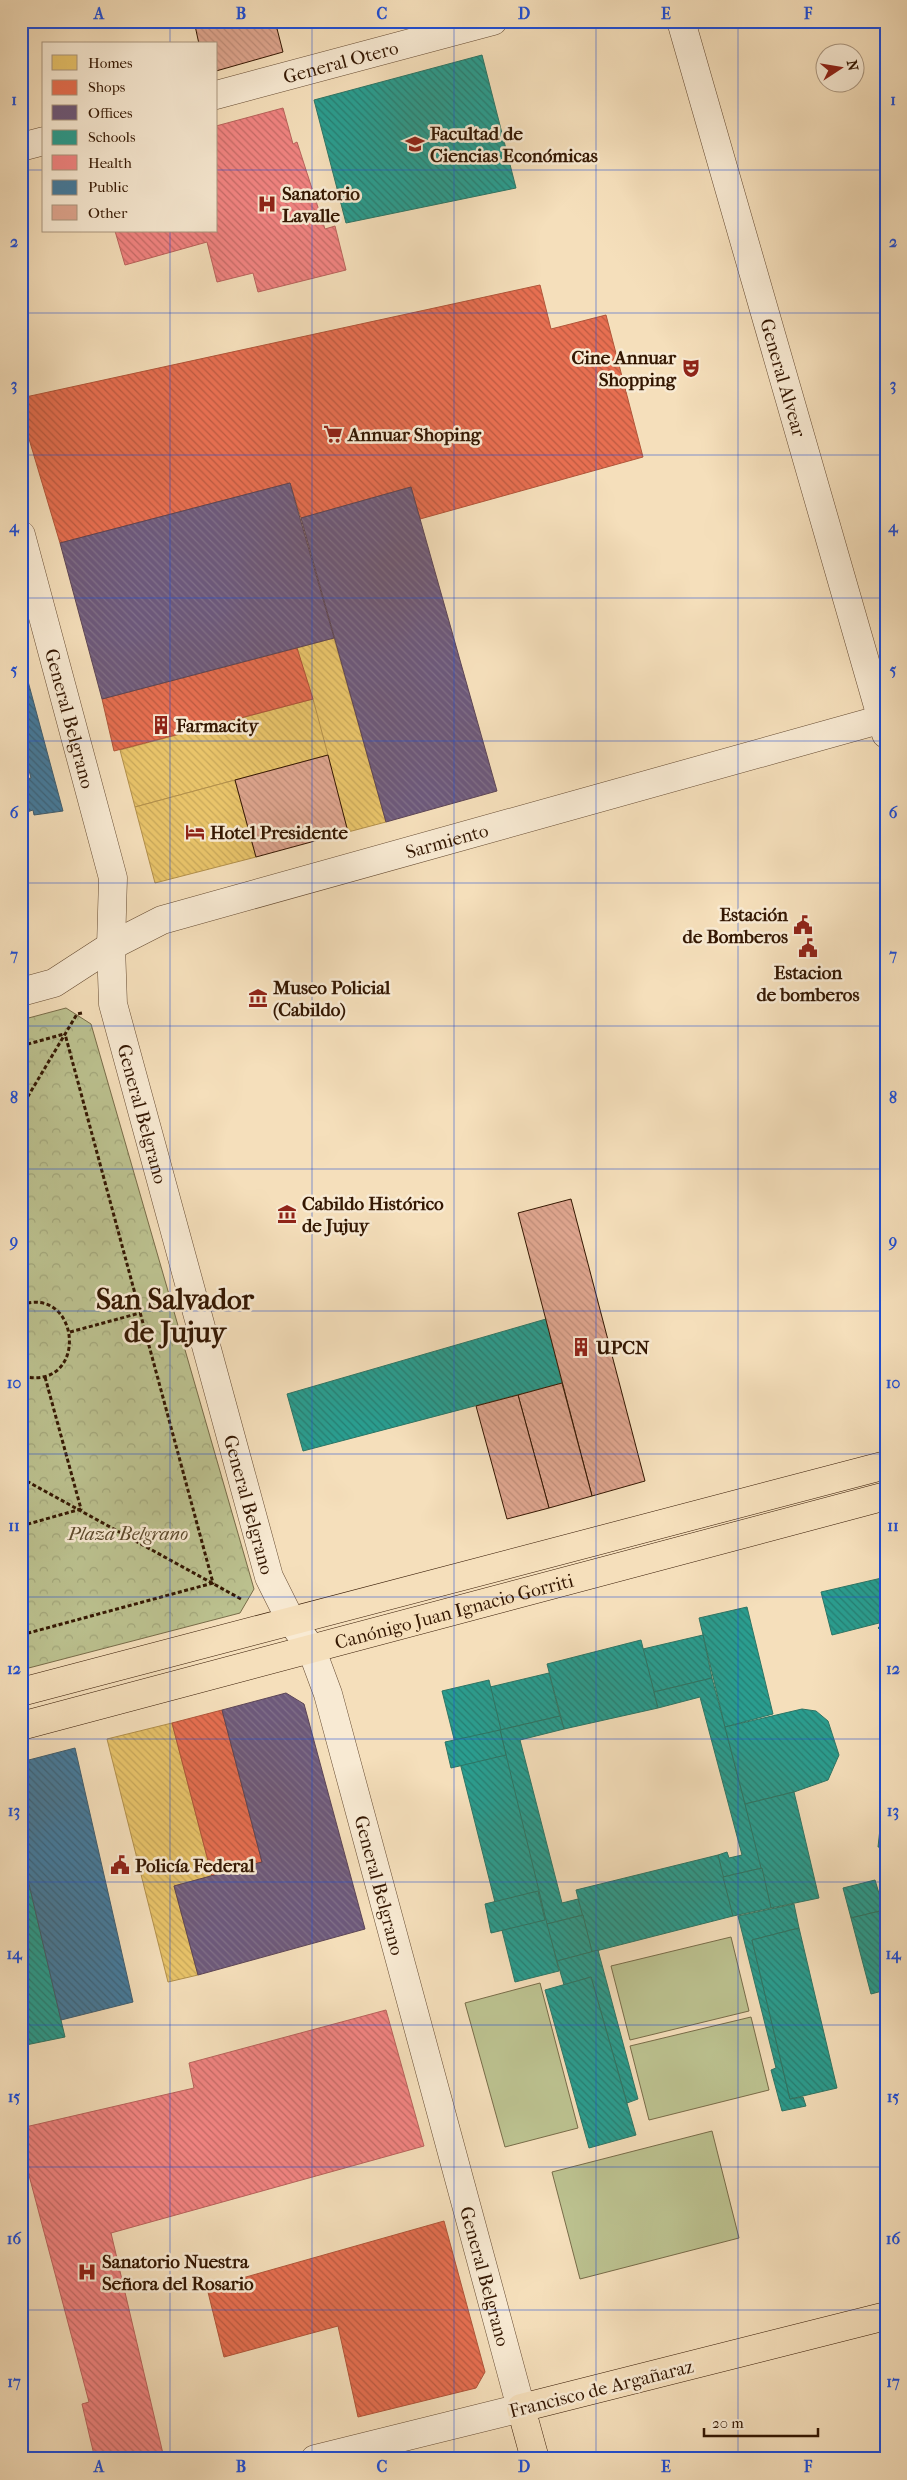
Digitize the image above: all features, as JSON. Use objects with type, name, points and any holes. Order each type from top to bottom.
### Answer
[{"type":"main road","name":"Canónigo Juan Ignacio Gorriti","points":[[21,1692],[886,1465]]},
{"type":"main road","name":"Canónigo Juan Ignacio Gorriti","points":[[21,1726],[886,1496]]},
{"type":"main road","name":"Francisco de Argañaraz","points":[[521,2408],[886,2316]]},
{"type":"main road","name":"General Belgrano","points":[[521,2408],[535,2459]]},
{"type":"street","name":"General Otero","points":[[218,94],[493,21]]},
{"type":"street","name":"General Alvear","points":[[681,21],[884,724]]},
{"type":"street","points":[[21,147],[42,142]]},
{"type":"street","name":"General Belgrano","points":[[21,535],[113,878],[111,946],[113,1004],[269,1577],[291,1621],[311,1648],[328,1694],[521,2408]]},
{"type":"street","name":"Sarmiento","points":[[21,992],[54,983],[111,946],[162,920],[884,724]]},
{"type":"street","name":"Francisco de Argañaraz","points":[[315,2459],[521,2408]]},
{"type":"path","points":[[21,1046],[65,1034]]},
{"type":"path","points":[[21,1108],[65,1034]]},
{"type":"path","points":[[65,1034],[213,1583]]},
{"type":"path","points":[[21,1280],[28,1303]]},
{"type":"path","points":[[21,1305],[28,1303],[49,1306],[59,1312],[70,1332],[71,1342],[64,1362],[56,1371],[45,1376],[32,1378],[21,1376]]},
{"type":"path","points":[[70,1332],[140,1313]]},
{"type":"path","points":[[45,1376],[81,1509]]},
{"type":"path","points":[[21,1478],[81,1509],[251,1605],[260,1630]]},
{"type":"path","points":[[21,1526],[81,1509]]},
{"type":"path","points":[[21,1635],[213,1583]]},
{"type":"green space","name":"Plaza Belgrano","points":[[66,1008],[91,1024],[254,1589],[240,1613],[21,1670],[21,1020]]},
{"type":"green space","points":[[731,1937],[749,2011],[630,2040],[611,1966]]},
{"type":"green space","points":[[540,1983],[578,2128],[505,2147],[465,2003]]},
{"type":"green space","points":[[751,2017],[769,2090],[649,2120],[630,2046]]},
{"type":"green space","points":[[712,2131],[739,2238],[580,2279],[552,2172]]},
{"type":"building: Homes","points":[[334,638],[386,822],[348,832],[297,648]]},
{"type":"building: Homes","points":[[313,699],[328,755],[135,807],[120,750]]},
{"type":"building: Homes","name":"Hotel Presidente","points":[[235,780],[256,857],[155,883],[135,807]]},
{"type":"building: Homes","points":[[172,1723],[212,1876],[174,1886],[198,1975],[168,1982],[107,1739]]},
{"type":"building: Shops","name":"Annuar Shoping","points":[[540,285],[551,329],[606,315],[643,457],[420,519],[411,487],[301,518],[290,483],[60,543],[21,412],[21,398]]},
{"type":"building: Shops","name":"Farmacity","points":[[297,648],[313,699],[114,751],[102,699]]},
{"type":"building: Shops","points":[[222,1710],[262,1862],[212,1876],[172,1723]]},
{"type":"building: Shops","points":[[444,2221],[485,2372],[476,2388],[358,2417],[338,2326],[224,2357],[207,2288]]},
{"type":"building: Offices","points":[[290,483],[334,638],[102,699],[60,543]]},
{"type":"building: Offices","points":[[411,487],[497,791],[386,822],[301,518]]},
{"type":"building: Offices","points":[[286,1693],[304,1704],[365,1929],[198,1975],[174,1886],[262,1862],[222,1710]]},
{"type":"building: Schools","name":"Facultad de Ciencias Económicas","points":[[482,55],[516,188],[346,223],[314,100]]},
{"type":"building: Schools","points":[[546,1319],[562,1383],[303,1451],[287,1394]]},
{"type":"building: Schools","points":[[886,1577],[886,1620],[832,1635],[821,1592]]},
{"type":"building: Schools","points":[[747,1607],[773,1714],[725,1727],[699,1618]]},
{"type":"building: Schools","points":[[886,1619],[886,1635],[878,1628]]},
{"type":"building: Schools","points":[[703,1635],[712,1678],[654,1692],[643,1649]]},
{"type":"building: Schools","points":[[641,1640],[658,1708],[564,1729],[547,1664]]},
{"type":"building: Schools","points":[[549,1673],[560,1716],[500,1730],[490,1687]]},
{"type":"building: Schools","points":[[712,1678],[762,1868],[723,1877],[718,1855],[727,1852],[729,1858],[742,1855],[700,1697],[658,1708],[654,1692]]},
{"type":"building: Schools","points":[[489,1680],[559,1971],[515,1982],[442,1691]]},
{"type":"building: Schools","points":[[802,1709],[816,1711],[828,1721],[839,1755],[828,1780],[794,1792],[745,1804],[725,1727]]},
{"type":"building: Schools","points":[[560,1716],[564,1729],[520,1740],[562,1903],[578,1899],[583,1915],[547,1924],[500,1730]]},
{"type":"building: Schools","points":[[500,1730],[506,1755],[451,1768],[445,1742]]},
{"type":"building: Schools","points":[[886,1774],[886,1848],[878,1847]]},
{"type":"building: Schools","points":[[794,1792],[819,1898],[771,1908],[745,1804]]},
{"type":"building: Schools","points":[[21,1850],[65,2037],[21,2046]]},
{"type":"building: Schools","points":[[718,1855],[733,1916],[592,1952],[576,1890]]},
{"type":"building: Schools","points":[[762,1868],[771,1908],[733,1916],[723,1877]]},
{"type":"building: Schools","points":[[875,1880],[884,1910],[851,1918],[843,1888]]},
{"type":"building: Schools","points":[[538,1891],[545,1920],[491,1933],[485,1904]]},
{"type":"building: Schools","points":[[886,1896],[886,1990],[871,1994],[851,1918],[884,1910],[880,1897]]},
{"type":"building: Schools","points":[[794,1904],[799,1928],[752,1940],[790,2099],[803,2097],[806,2106],[782,2111],[771,2070],[776,2068],[738,1916]]},
{"type":"building: Schools","points":[[583,1915],[592,1952],[557,1961],[547,1924]]},
{"type":"building: Schools","points":[[799,1928],[837,2088],[790,2099],[752,1940]]},
{"type":"building: Schools","points":[[598,1950],[638,2099],[627,2103],[591,1977],[564,1985],[557,1961]]},
{"type":"building: Schools","points":[[591,1977],[636,2135],[589,2148],[545,1990]]},
{"type":"building: Health","name":"Sanatorio Lavalle","points":[[283,108],[293,144],[297,142],[325,229],[335,226],[346,270],[258,292],[253,273],[217,282],[207,242],[125,265],[115,232],[218,232],[218,125]]},
{"type":"building: Health","name":"Sanatorio Nuestra Señora del Rosario","points":[[386,2010],[424,2146],[111,2233],[164,2458],[95,2459],[82,2404],[89,2402],[21,2145],[21,2128],[194,2088],[189,2063]]},
{"type":"building: Public","points":[[21,654],[63,811],[34,815],[33,810],[21,814],[21,780],[31,778],[21,740]]},
{"type":"building: Public","name":"Policía Federal","points":[[75,1748],[133,2002],[61,2020],[21,1850],[21,1762]]},
{"type":"building: Other","points":[[194,21],[275,21],[283,52],[218,70],[218,42],[199,42]]},
{"type":"building: Other","points":[[328,755],[348,832],[256,857],[235,780]]},
{"type":"building: Other","name":"UPCN","points":[[571,1199],[645,1481],[592,1496],[518,1213]]},
{"type":"building: Other","points":[[562,1383],[592,1496],[549,1508],[518,1395]]},
{"type":"building: Other","points":[[518,1395],[549,1508],[507,1519],[476,1406]]},
{"type":"place","name":"Facultad de Ciencias Económicas","points":[[415,144]]},
{"type":"place","name":"Sanatorio Lavalle","points":[[267,204]]},
{"type":"place","name":"Cine Annuar Shopping","points":[[691,368]]},
{"type":"place","name":"Annuar Shoping","points":[[333,434]]},
{"type":"place","name":"Farmacity","points":[[161,725]]},
{"type":"place","name":"Hotel Presidente","points":[[195,832]]},
{"type":"place","name":"Estación de Bomberos","points":[[803,925]]},
{"type":"place","name":"Estacion de bomberos","points":[[808,948]]},
{"type":"place","name":"Museo Policial (Cabildo)","points":[[258,998]]},
{"type":"place","name":"Cabildo Histórico de Jujuy","points":[[287,1214]]},
{"type":"place","name":"UPCN","points":[[581,1347]]},
{"type":"place","name":"Policía Federal","points":[[120,1865]]},
{"type":"place","name":"Sanatorio Nuestra Señora del Rosario","points":[[87,2272]]},
{"type":"district","name":"San Salvador de Jujuy","points":[[175,1316]]}]
